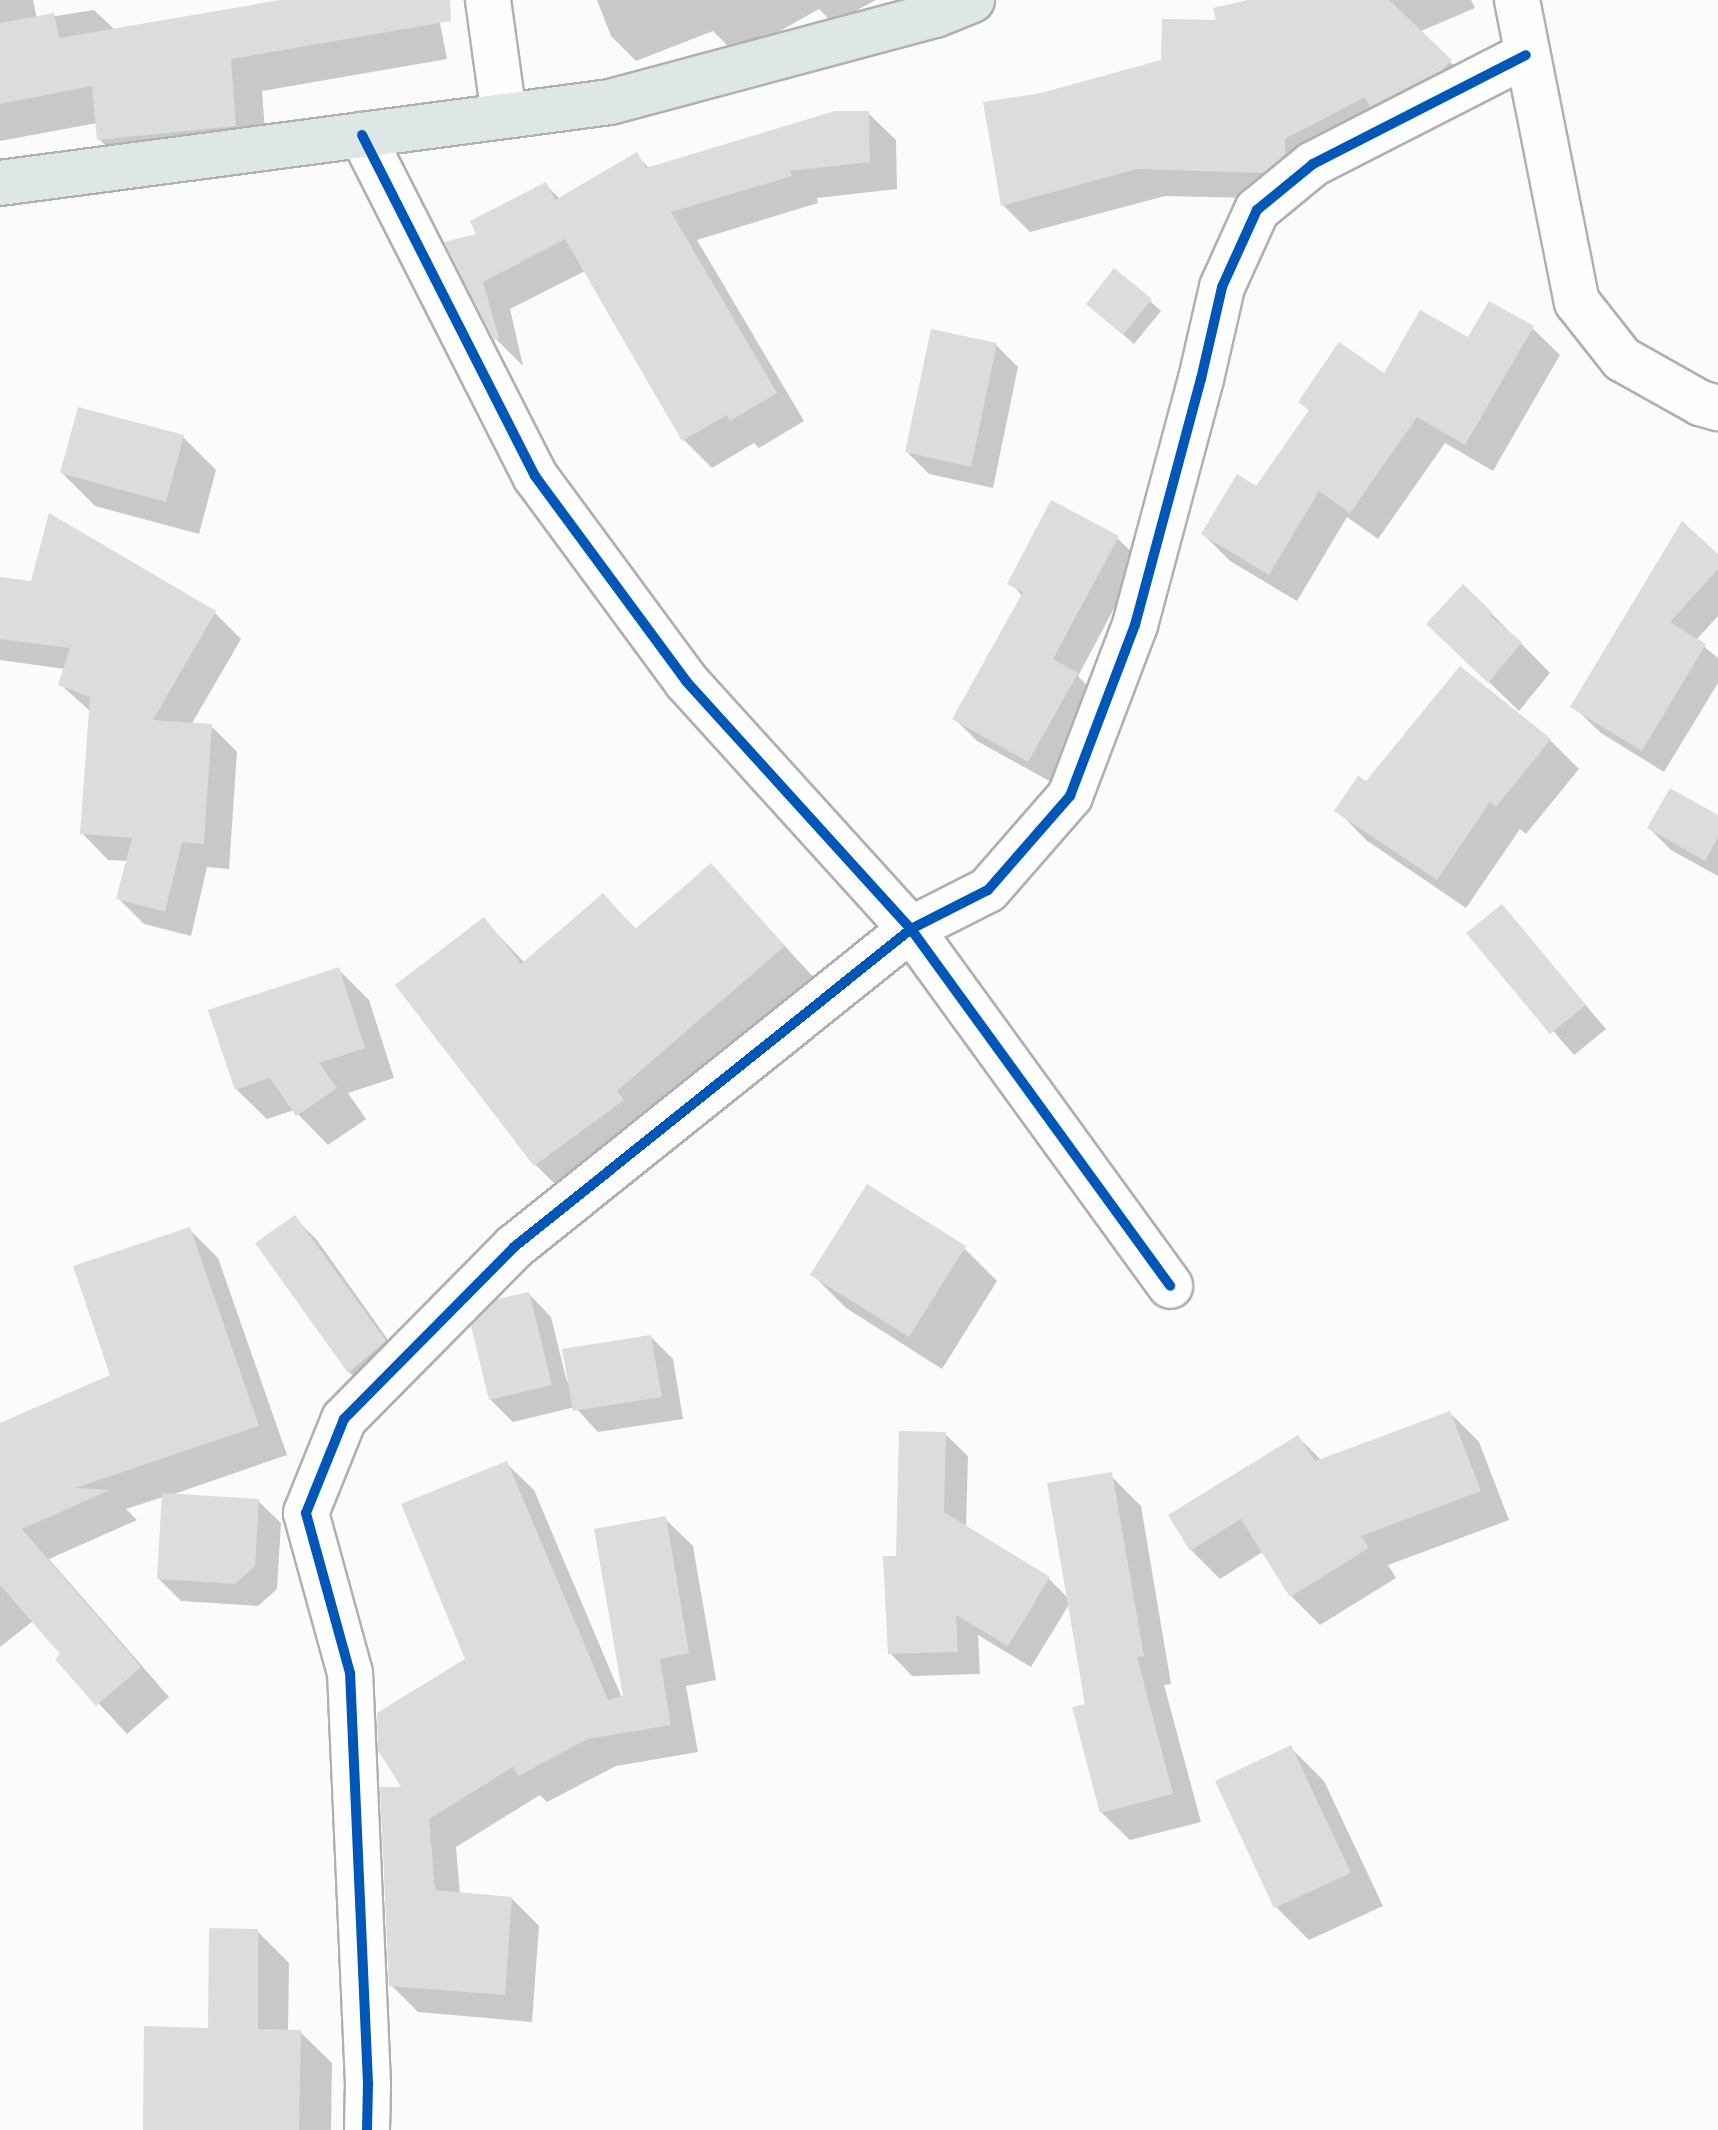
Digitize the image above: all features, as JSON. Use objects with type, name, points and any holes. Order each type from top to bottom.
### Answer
[{"type":"main road","points":[[0,183],[610,102],[935,15],[972,0]]},
{"type":"street","points":[[488,0],[504,116]]},
{"type":"street","points":[[1517,0],[1577,302],[1622,359],[1700,403],[1718,408]]},
{"type":"street","points":[[367,2130],[368,2084],[350,1673],[306,1513],[344,1419],[514,1247],[911,929],[988,890],[1070,796],[1135,625],[1222,287],[1257,210],[1313,164],[1526,55]]},
{"type":"street","points":[[362,135],[535,476],[686,681],[911,929],[1170,1286]]},
{"type":"building","points":[[280,0],[450,0],[451,21],[231,59],[236,126],[97,140],[92,86],[0,104],[0,23],[54,13],[59,38]]},
{"type":"building","points":[[1248,0],[1389,0],[1452,60],[1442,70],[1370,107],[1365,97],[1285,139],[1285,155],[1263,173],[1137,169],[1001,206],[983,102],[1041,93],[1161,60],[1162,19],[1216,20],[1213,8]]},
{"type":"building","points":[[835,111],[869,111],[870,162],[790,171],[792,176],[671,212],[777,393],[730,421],[727,415],[682,441],[565,239],[483,282],[499,338],[494,340],[444,242],[476,234],[470,221],[546,182],[555,200],[637,152],[646,168]]},
{"type":"building","points":[[1114,268],[1152,299],[1123,335],[1086,304]]},
{"type":"building","points":[[1489,301],[1534,326],[1465,445],[1417,417],[1350,513],[1319,491],[1269,575],[1201,534],[1237,474],[1256,486],[1309,410],[1298,402],[1339,342],[1384,373],[1420,310],[1468,337]]},
{"type":"building","points":[[931,329],[997,343],[971,467],[905,452]]},
{"type":"building","points":[[78,407],[184,435],[166,502],[60,473]]},
{"type":"building","points":[[1051,500],[1119,536],[1053,659],[1078,673],[1028,762],[952,719],[1023,592],[1007,584]]},
{"type":"building","points":[[49,513],[216,611],[153,720],[212,724],[204,844],[182,842],[165,912],[116,899],[132,838],[80,834],[90,697],[58,685],[70,648],[0,639],[0,577],[31,581]]},
{"type":"building","points":[[1682,521],[1718,554],[1718,569],[1670,622],[1706,644],[1642,751],[1570,707]]},
{"type":"building","points":[[1463,584],[1493,613],[1490,616],[1522,642],[1488,683],[1426,624]]},
{"type":"building","points":[[1460,666],[1551,739],[1496,807],[1490,802],[1437,880],[1334,811],[1358,776],[1366,781]]},
{"type":"building","points":[[1670,788],[1718,815],[1718,837],[1705,861],[1647,828]]},
{"type":"building","points":[[711,863],[785,946],[617,1091],[624,1100],[534,1166],[395,985],[484,917],[521,964],[603,893],[635,929]]},
{"type":"building","points":[[1502,904],[1586,1005],[1550,1034],[1466,933]]},
{"type":"building","points":[[339,967],[365,1048],[319,1063],[337,1088],[296,1116],[270,1078],[235,1090],[208,1010]]},
{"type":"building","points":[[867,1184],[966,1246],[909,1337],[810,1275]]},
{"type":"building","points":[[295,1215],[386,1341],[348,1373],[255,1243]]},
{"type":"building","points":[[190,1227],[259,1426],[75,1488],[110,1490],[22,1529],[141,1667],[96,1706],[55,1659],[60,1654],[0,1585],[0,1423],[110,1375],[73,1266]]},
{"type":"building","points":[[529,1292],[552,1385],[489,1400],[471,1326],[497,1299]]},
{"type":"building","points":[[651,1335],[662,1397],[573,1411],[562,1349]]},
{"type":"building","points":[[1450,1411],[1481,1491],[1361,1536],[1369,1548],[1290,1597],[1241,1519],[1190,1551],[1168,1515],[1298,1435],[1315,1461]]},
{"type":"building","points":[[899,1431],[946,1432],[944,1512],[1050,1577],[1008,1646],[956,1615],[958,1652],[888,1654],[883,1556],[896,1556]]},
{"type":"building","points":[[507,1461],[608,1700],[623,1696],[594,1529],[666,1516],[689,1653],[660,1659],[671,1725],[588,1739],[518,1776],[513,1767],[429,1819],[435,1890],[512,1897],[505,1995],[389,1986],[380,1787],[401,1787],[378,1750],[377,1713],[465,1659],[401,1504]]},
{"type":"building","points":[[1112,1472],[1144,1656],[1137,1657],[1173,1794],[1100,1813],[1072,1707],[1085,1704],[1047,1483]]},
{"type":"building","points":[[162,1493],[259,1499],[255,1566],[235,1584],[157,1579]]},
{"type":"building","points":[[1291,1745],[1351,1873],[1274,1908],[1215,1781]]},
{"type":"building","points":[[209,1928],[258,1929],[258,2029],[301,2030],[299,2130],[143,2130],[144,2026],[208,2028]]},
{"type":"cycle path","points":[[367,2130],[368,2084],[350,1673],[306,1513],[344,1419],[514,1247],[911,929],[988,890],[1070,796],[1135,625],[1201,379],[1222,287],[1257,210],[1313,164],[1526,55]]},
{"type":"cycle path","points":[[362,135],[535,476],[686,681],[911,929],[1170,1286]]}]
